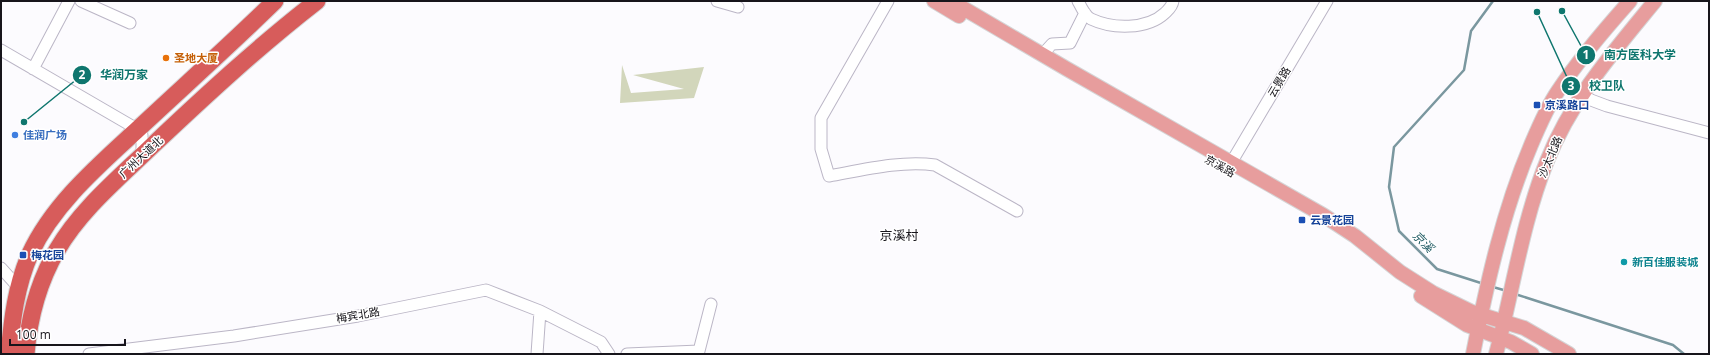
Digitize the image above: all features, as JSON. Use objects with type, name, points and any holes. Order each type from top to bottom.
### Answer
[{"type":"highway","name":"广州大道北","points":[[9,354],[13,314],[19,288],[30,254],[50,222],[88,176],[275,1]]},
{"type":"highway","name":"广州大道北","points":[[26,354],[30,322],[35,302],[46,272],[58,249],[94,202],[142,155],[246,60],[317,1]]},
{"type":"main road","name":"京溪路","points":[[934,1],[1148,127],[1311,218],[1347,242],[1404,285],[1467,325],[1478,331],[1500,338],[1532,354]]},
{"type":"main road","name":"京溪路","points":[[952,1],[1042,55],[1339,225],[1414,281],[1452,303],[1482,315],[1524,328],[1569,354]]},
{"type":"main road","name":"沙太北路","points":[[1473,354],[1504,221],[1517,179],[1539,127],[1564,83],[1591,45],[1630,1]]},
{"type":"main road","name":"沙太北路","points":[[1496,354],[1534,195],[1565,124],[1582,96],[1614,50],[1655,1]]},
{"type":"street","points":[[33,69],[69,1]]},
{"type":"street","points":[[81,1],[130,23]]},
{"type":"street","points":[[717,1],[738,7]]},
{"type":"street","points":[[888,1],[821,118],[821,149],[829,176],[870,168],[922,164],[934,165],[1017,210]]},
{"type":"street","points":[[1078,1],[1089,18],[1113,26],[1131,26],[1147,23],[1160,17],[1172,6],[1173,1]]},
{"type":"street","name":"云景路","points":[[1231,163],[1327,1]]},
{"type":"street","points":[[1042,55],[1052,44],[1070,42],[1085,13]]},
{"type":"street","points":[[1,50],[137,130],[142,135],[142,155]]},
{"type":"street","points":[[1564,83],[1582,96],[1607,106],[1709,133]]},
{"type":"street","points":[[1,268],[19,288]]},
{"type":"street","name":"梅宾北路","points":[[89,354],[234,336],[358,316],[486,290],[540,311],[601,342],[609,354]]},
{"type":"street","points":[[627,354],[700,353],[711,304]]},
{"type":"street","points":[[537,354],[540,311]]},
{"type":"green space","points":[[622,65],[631,93],[684,89],[633,75],[704,67],[694,98],[620,103]]},
{"type":"waterway","name":"京溪","points":[[1484,284],[1437,269],[1399,231],[1389,187],[1394,147],[1464,70],[1471,31],[1493,1]]},
{"type":"waterway","name":"京溪","points":[[1493,287],[1507,291]]},
{"type":"waterway","name":"京溪","points":[[1515,294],[1673,345],[1684,354]]},
{"type":"place","name":"南方医科大学","points":[[1562,11]]},
{"type":"place","name":"校卫队","points":[[1537,12]]},
{"type":"place","name":"圣地大厦","points":[[166,58]]},
{"type":"place","name":"京溪路口","points":[[1537,105]]},
{"type":"place","name":"华润万家","points":[[24,122]]},
{"type":"place","name":"佳润广场","points":[[15,135]]},
{"type":"place","name":"云景花园","points":[[1302,220]]},
{"type":"place","name":"梅花园","points":[[23,255]]},
{"type":"place","name":"新百佳服装城","points":[[1624,262]]},
{"type":"district","name":"京溪村","points":[[899,235]]}]
